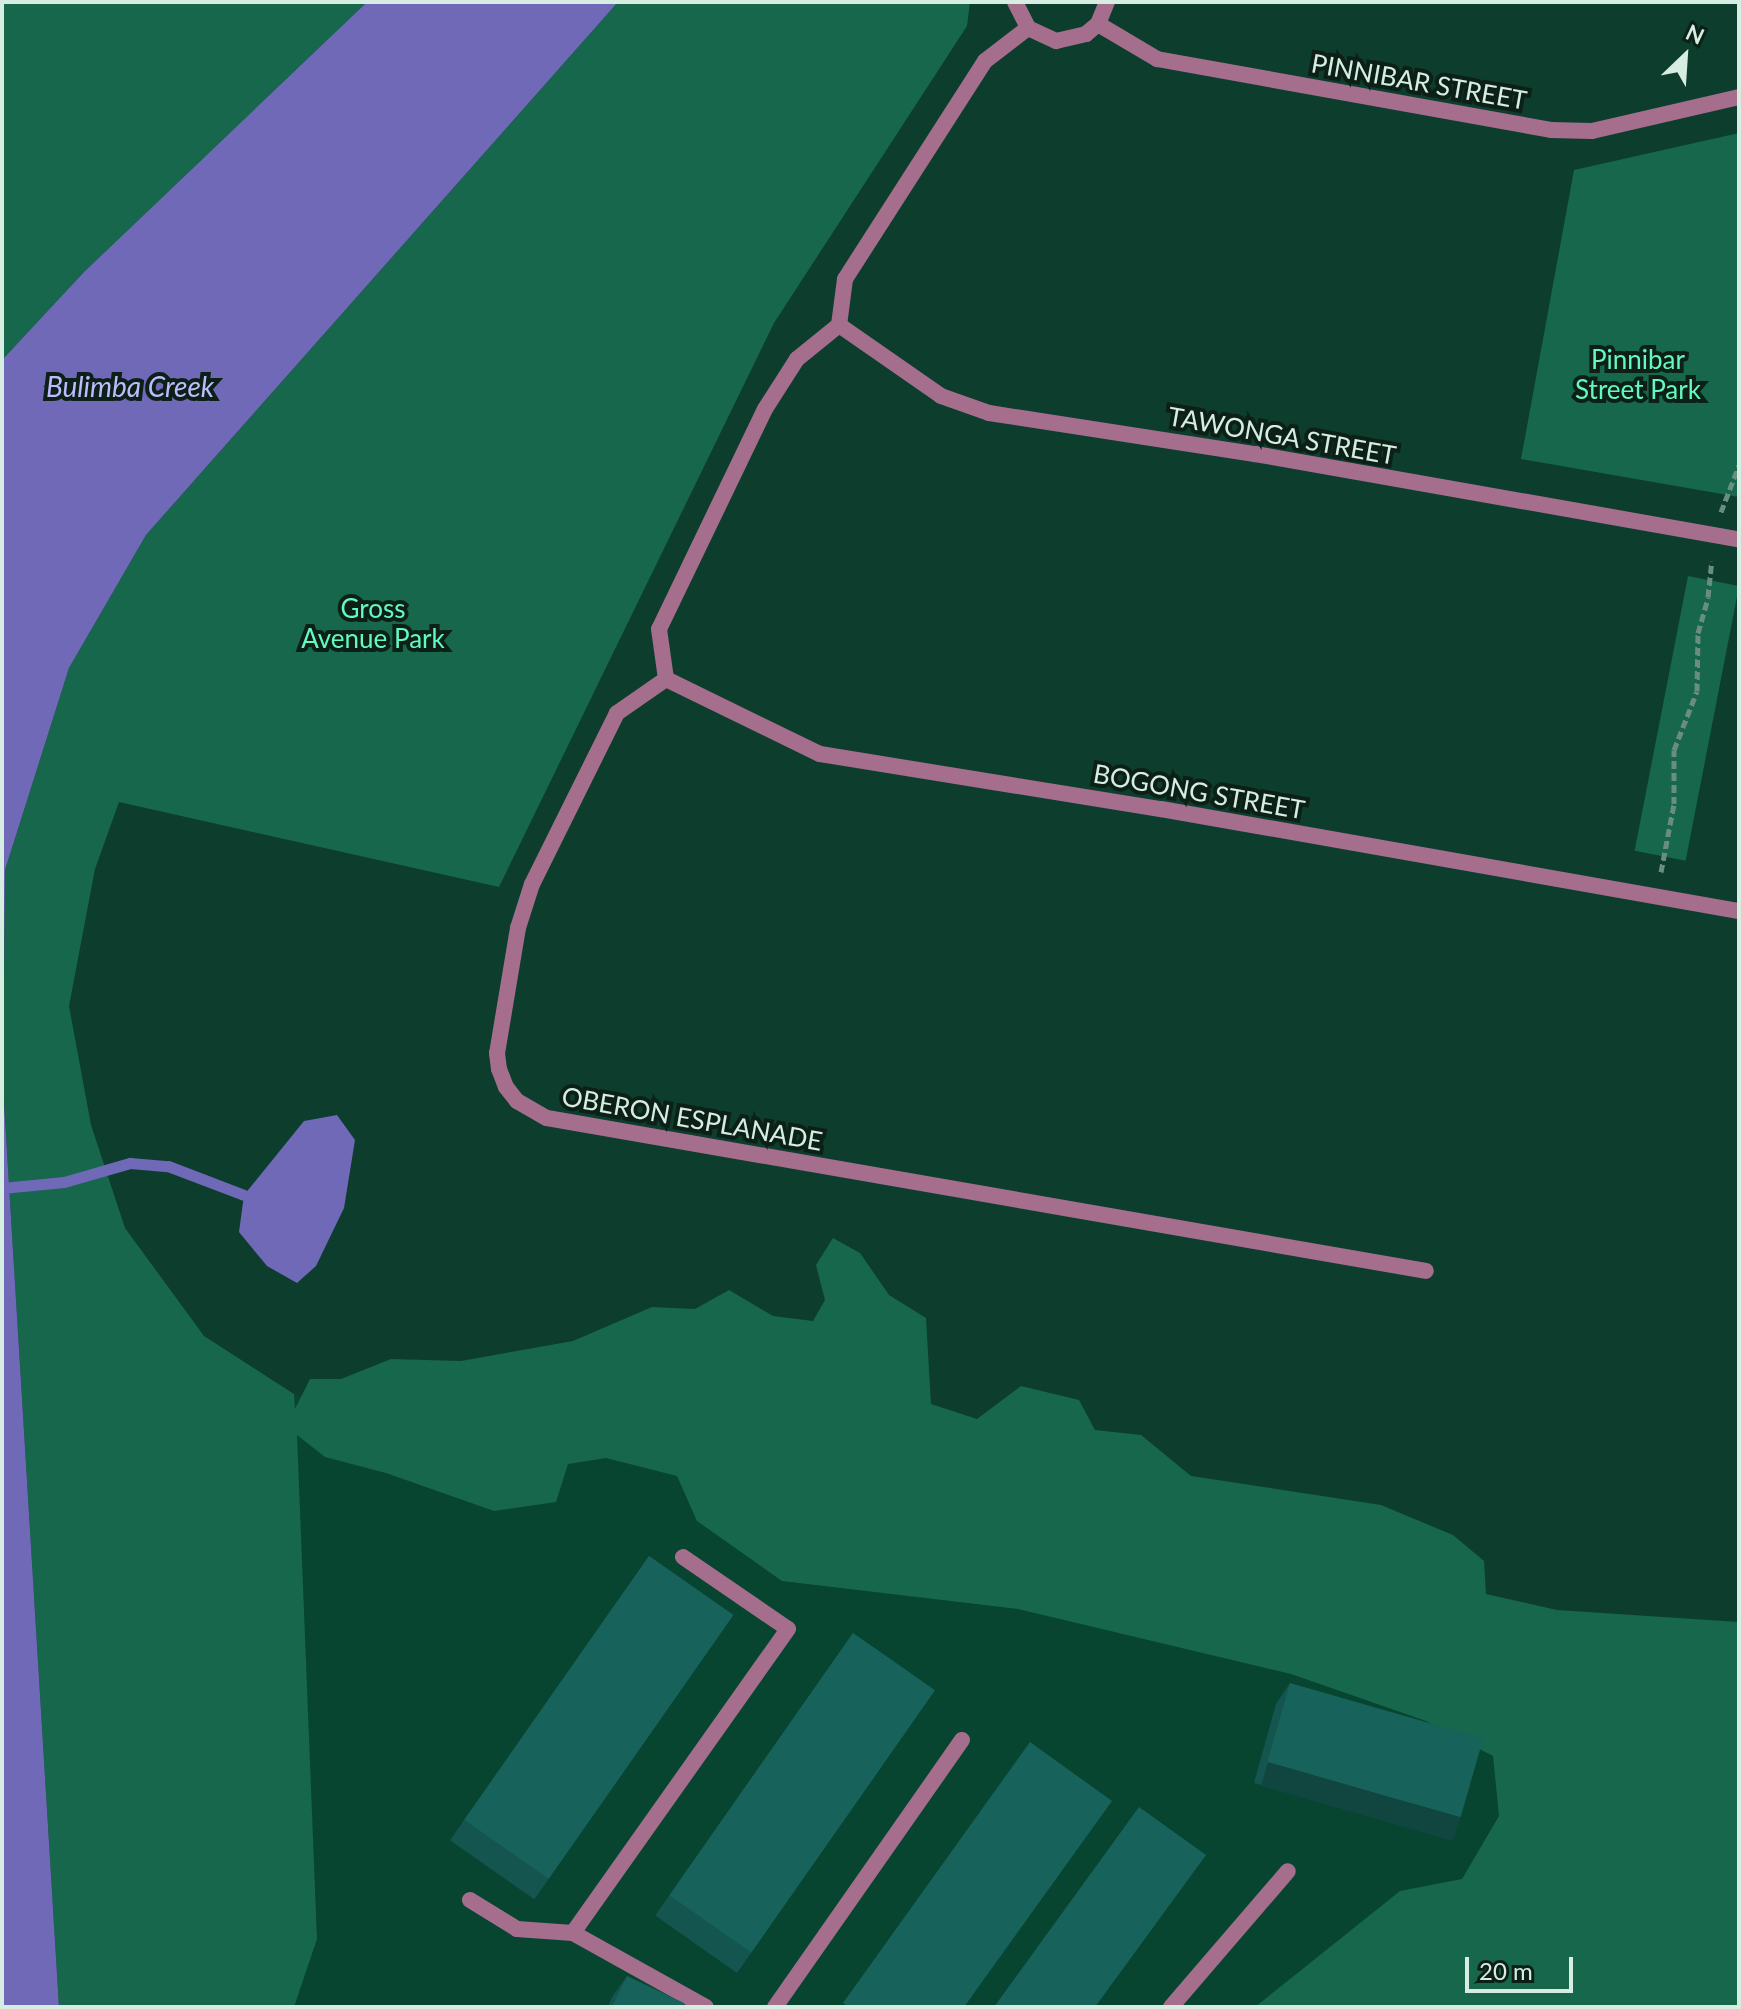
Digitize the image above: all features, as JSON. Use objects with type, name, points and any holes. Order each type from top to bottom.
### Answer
[{"type":"street","points":[[1015,2],[1028,28],[1056,41],[1072,40],[1098,24],[1107,2]]},
{"type":"street","name":"PINNIBAR STREET","points":[[1098,24],[1157,59],[1551,130],[1592,131],[1739,97]]},
{"type":"street","points":[[666,679],[659,629],[765,409],[797,359],[839,325],[845,279],[985,61],[1028,28]]},
{"type":"street","name":"TAWONGA STREET","points":[[839,325],[941,396],[989,413],[1255,454],[1739,539]]},
{"type":"street","name":"BOGONG STREET","points":[[666,679],[820,754],[1161,809],[1739,911]]},
{"type":"street","name":"OBERON ESPLANADE","points":[[666,679],[617,713],[523,908],[497,1053],[506,1087],[517,1101],[547,1118],[1426,1271]]},
{"type":"street","points":[[573,1933],[788,1629],[683,1557]]},
{"type":"street","points":[[775,2007],[962,1740]]},
{"type":"street","points":[[1171,2007],[1288,1871]]},
{"type":"street","points":[[470,1900],[517,1929],[573,1933],[706,2007]]},
{"type":"path","points":[[1657,897],[1674,804],[1674,750],[1697,691],[1698,633],[1708,597],[1715,535],[1732,476],[1739,465]]},
{"type":"shaded area","points":[[294,1394],[1739,1647],[1739,2007],[294,2007],[317,1939]]},
{"type":"green space","points":[[2,2],[367,2],[84,272],[2,360]]},
{"type":"green space","name":"Gross Avenue Park","points":[[618,2],[970,2],[967,26],[774,323],[499,887],[119,802],[95,869],[69,1006],[91,1125],[125,1228],[204,1336],[294,1394],[295,1409],[310,1379],[341,1379],[391,1359],[461,1361],[573,1341],[652,1307],[695,1309],[729,1290],[773,1316],[813,1321],[825,1300],[816,1265],[833,1238],[860,1253],[889,1295],[926,1318],[931,1404],[977,1419],[1021,1386],[1079,1400],[1095,1430],[1141,1435],[1191,1476],[1381,1505],[1453,1535],[1484,1561],[1486,1594],[1557,1610],[1739,1622],[1739,2007],[1255,2007],[1400,1891],[1462,1879],[1499,1816],[1493,1756],[1426,1721],[1291,1674],[1018,1609],[782,1581],[697,1521],[677,1476],[606,1458],[568,1464],[556,1502],[494,1511],[386,1473],[325,1457],[297,1435],[317,1939],[294,2007],[59,2007],[3,1086],[5,870],[69,668],[146,535]]},
{"type":"green space","name":"Pinnibar Street Park","points":[[1739,133],[1739,497],[1521,459],[1574,170]]},
{"type":"green space","points":[[1688,576],[1739,586],[1686,861],[1635,851]]},
{"type":"water","name":"Bulimba Creek","points":[[367,2],[618,2],[146,535],[69,668],[5,870],[3,1086],[59,2007],[2,2007],[2,360],[84,272]]},
{"type":"water","points":[[337,1115],[355,1140],[344,1208],[316,1266],[297,1283],[267,1266],[239,1232],[244,1195],[304,1121]]},
{"type":"building","points":[[649,1556],[733,1615],[549,1879],[464,1820]]},
{"type":"building","points":[[853,1633],[935,1690],[751,1952],[669,1895]]},
{"type":"building","points":[[1290,1683],[1483,1738],[1461,1817],[1267,1762]]},
{"type":"building","points":[[1030,1742],[1112,1801],[964,2007],[849,2007],[843,2003]]},
{"type":"building","points":[[1139,1807],[1206,1855],[1095,2007],[994,2007]]},
{"type":"building","points":[[627,1976],[684,2003],[682,2007],[612,2007]]},
{"type":"waterway","points":[[2,1188],[64,1182],[130,1163],[168,1166],[244,1195]]}]
